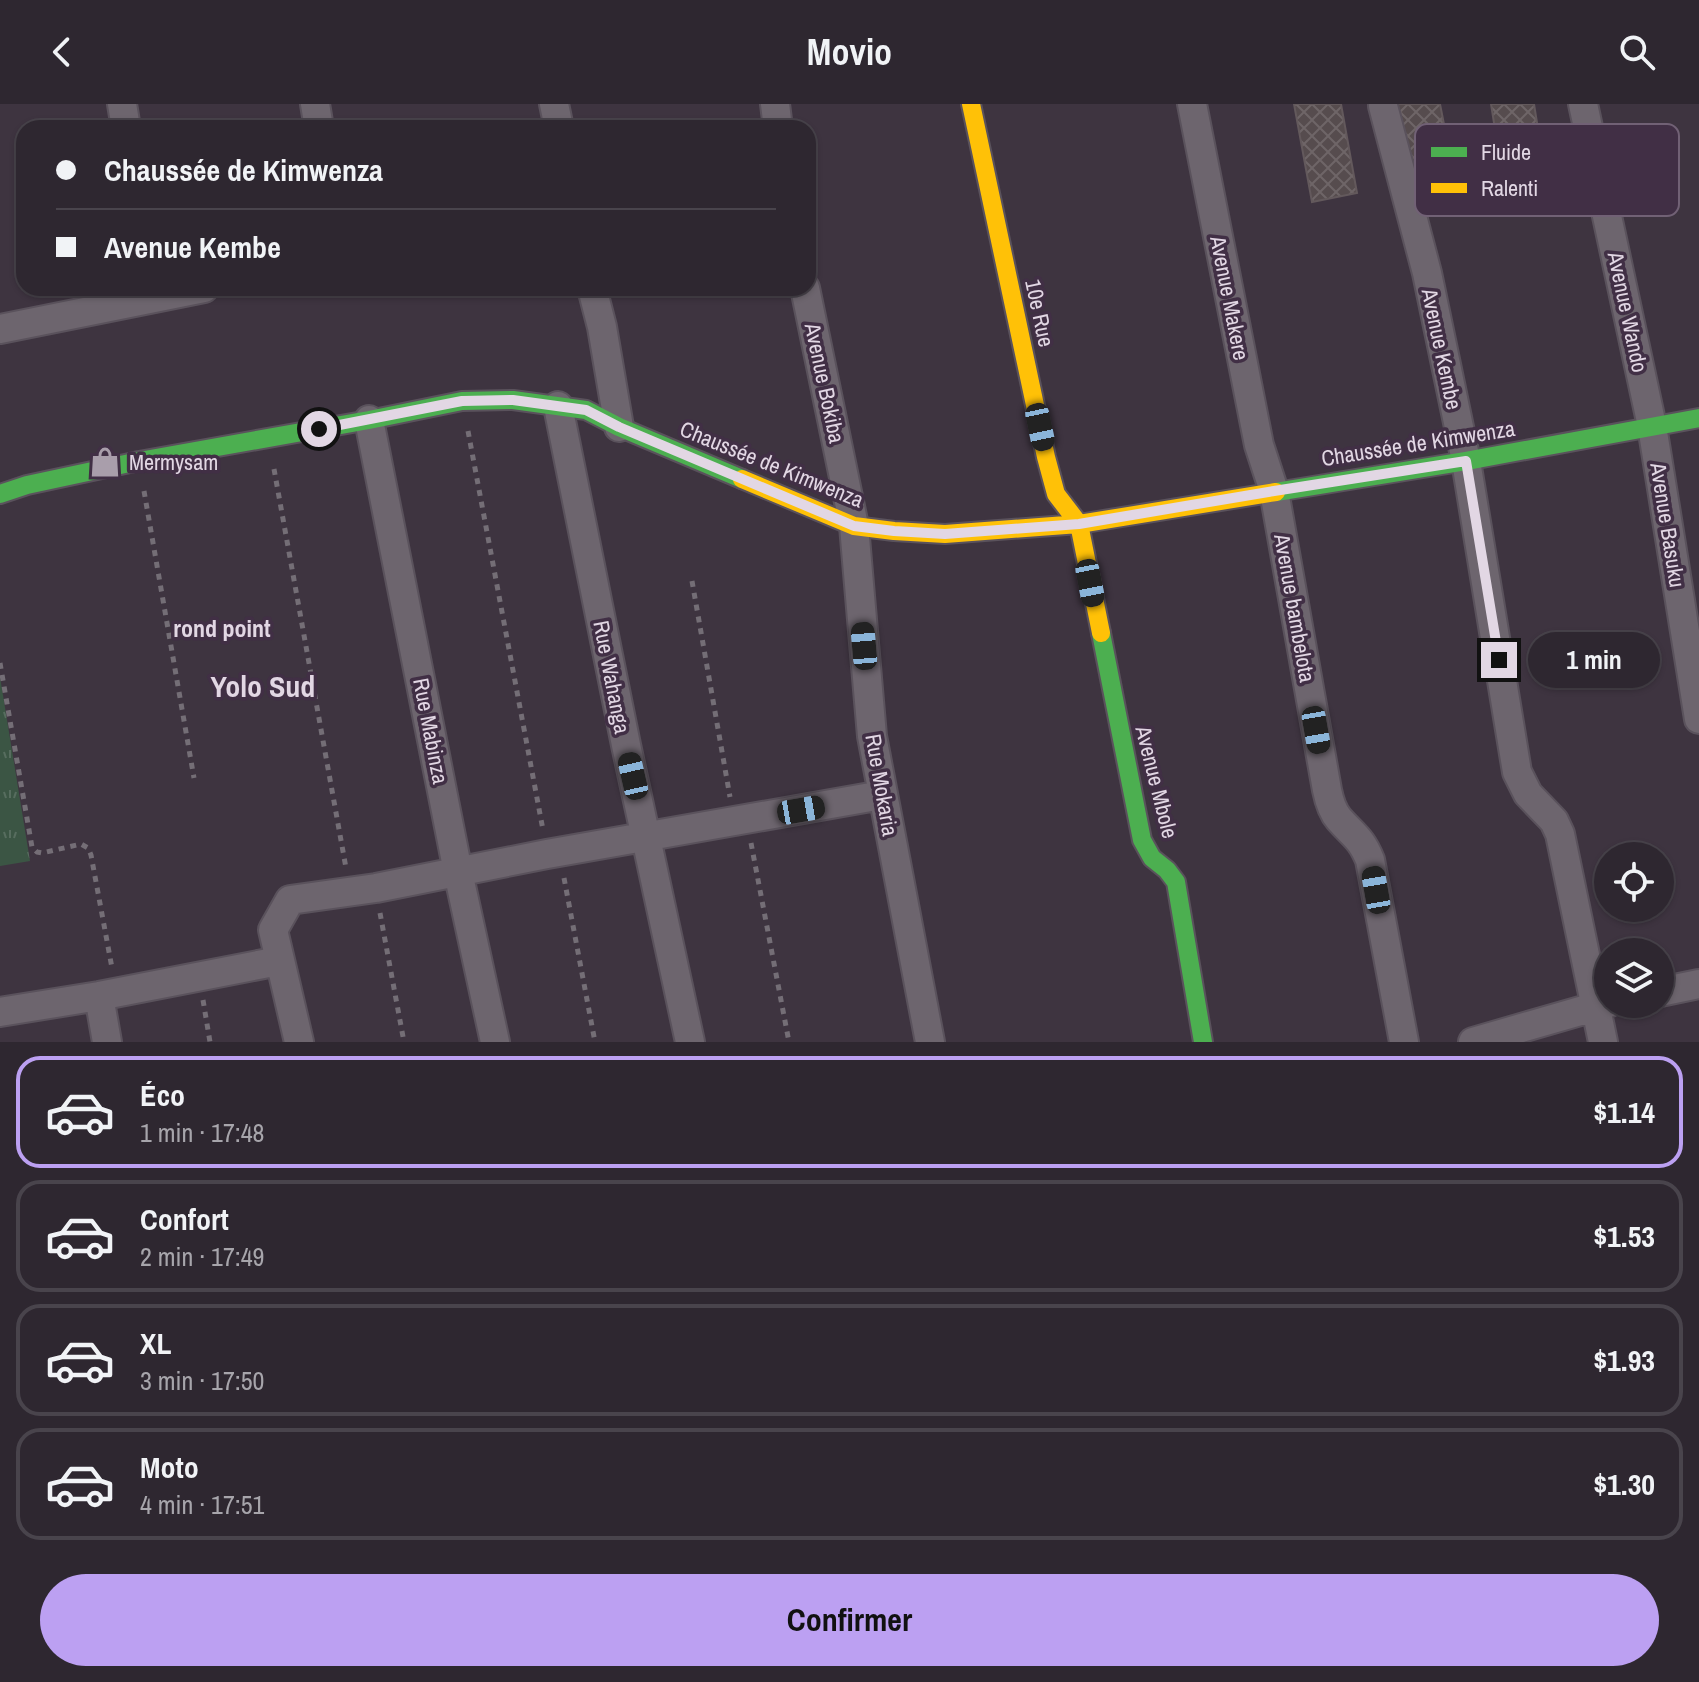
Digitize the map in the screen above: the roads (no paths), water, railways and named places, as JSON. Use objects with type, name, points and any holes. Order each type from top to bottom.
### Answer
[{"type":"street","name":"10e Rue","points":[[971,104],[1046,457],[1056,494],[1079,524]]},
{"type":"street","name":"Avenue Makere","points":[[1192,104],[1259,445],[1274,491]]},
{"type":"street","name":"Avenue Wando","points":[[1583,104],[1587,124]]},
{"type":"street","name":"Avenue Kembe","points":[[1383,106],[1427,273],[1466,461],[1517,772],[1528,794],[1554,821],[1560,834],[1594,972]]},
{"type":"street","name":"Avenue Wando","points":[[1607,216],[1652,426]]},
{"type":"street","points":[[0,329],[140,296]]},
{"type":"street","points":[[594,296],[619,427]]},
{"type":"street","name":"Avenue Bokiba","points":[[807,296],[854,526]]},
{"type":"street","name":"Chaussée de Kimwenza","points":[[0,494],[13,481],[269,438],[462,401],[513,400],[586,410],[619,427],[854,526],[945,534],[1079,524],[1466,461],[1699,418]]},
{"type":"street","name":"Rue Wahanga","points":[[558,406],[690,1042]]},
{"type":"street","name":"Rue Mabinza","points":[[369,420],[458,872],[495,1042]]},
{"type":"street","name":"Avenue Basuku","points":[[1652,426],[1699,719]]},
{"type":"street","name":"Avenue bambelota","points":[[1274,491],[1327,790],[1339,819],[1364,845],[1370,860],[1404,1042]]},
{"type":"street","name":"Avenue Mbole","points":[[1079,524],[1139,828],[1152,858],[1176,882],[1203,1042]]},
{"type":"street","name":"Rue Mokaria","points":[[854,526],[872,736],[930,1042]]},
{"type":"street","points":[[299,1042],[273,930],[290,900],[363,891],[553,853],[882,795]]},
{"type":"street","points":[[0,1012],[279,961]]},
{"type":"street","points":[[1674,989],[1699,984]]},
{"type":"street","points":[[107,1042],[108,994]]},
{"type":"street","points":[[1473,1042],[1594,1006]]},
{"type":"street","name":"Avenue Kembe","points":[[1602,1018],[1603,1042]]},
{"type":"place","name":"Mermysam","points":[[105,462]]},
{"type":"district","name":"rond point","points":[[222,628]]},
{"type":"district","name":"Yolo Sud","points":[[263,686]]}]
